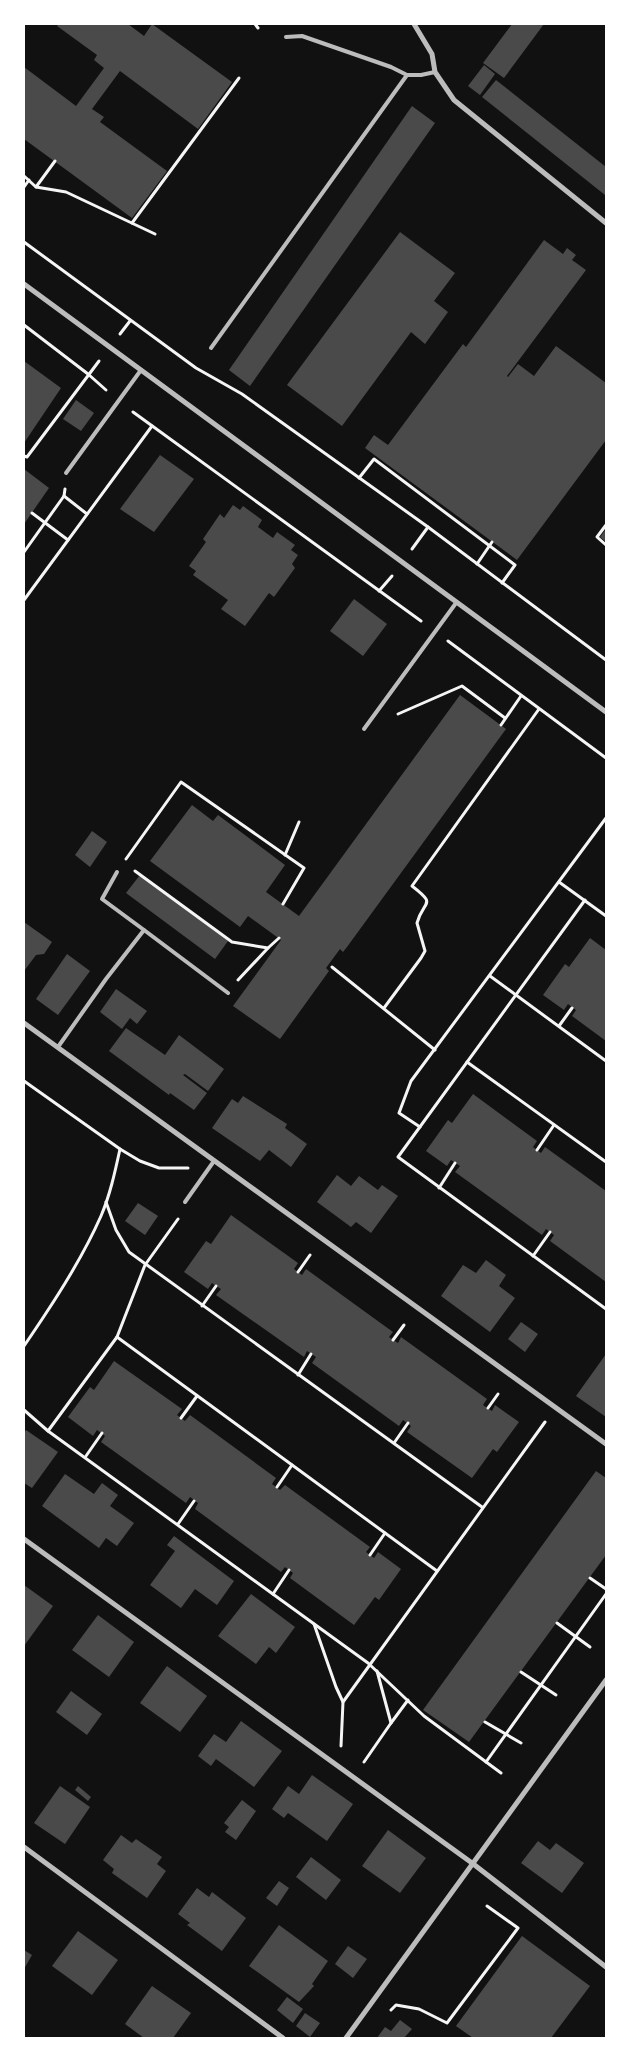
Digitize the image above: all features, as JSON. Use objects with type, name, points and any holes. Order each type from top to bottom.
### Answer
[{"type":"street","points":[[414,24],[432,54],[435,72],[454,100],[606,223]]},
{"type":"street","points":[[24,284],[606,712]]},
{"type":"street","points":[[24,1023],[606,1444]]},
{"type":"street","points":[[24,1539],[472,1863],[606,1967]]},
{"type":"street","points":[[346,2038],[606,1680]]},
{"type":"street","points":[[24,1847],[283,2038]]},
{"type":"lane","points":[[286,37],[302,36],[391,67],[407,75],[435,72]]},
{"type":"lane","points":[[211,348],[407,75]]},
{"type":"lane","points":[[66,473],[141,370]]},
{"type":"lane","points":[[364,729],[456,603]]},
{"type":"lane","points":[[117,872],[102,899],[228,993]]},
{"type":"lane","points":[[58,1047],[106,979],[144,930]]},
{"type":"lane","points":[[185,1202],[214,1161]]},
{"type":"path","points":[[255,24],[258,28]]},
{"type":"path","points":[[132,223],[239,78]]},
{"type":"path","points":[[36,186],[55,161]]},
{"type":"path","points":[[24,176],[36,186],[66,192],[155,234]]},
{"type":"path","points":[[24,187],[28,180]]},
{"type":"path","points":[[24,242],[196,368],[242,394],[359,478],[606,660]]},
{"type":"path","points":[[24,456],[27,457],[88,374],[111,348],[130,320]]},
{"type":"path","points":[[24,325],[88,374],[118,401],[606,758]]},
{"type":"path","points":[[24,600],[152,426]]},
{"type":"path","points":[[359,478],[374,459],[491,544],[515,565],[502,583]]},
{"type":"path","points":[[24,552],[64,496],[66,473]]},
{"type":"path","points":[[64,496],[87,514]]},
{"type":"path","points":[[32,513],[68,540]]},
{"type":"path","points":[[606,525],[596,538],[606,545]]},
{"type":"path","points":[[476,564],[491,544]]},
{"type":"path","points":[[378,711],[387,718],[462,686],[505,718]]},
{"type":"path","points":[[500,724],[521,696]]},
{"type":"path","points":[[384,1008],[422,958],[425,951],[417,923],[427,900],[426,897],[412,886],[539,709]]},
{"type":"path","points":[[123,863],[181,782],[304,868],[283,904]]},
{"type":"path","points":[[420,1127],[399,1113],[411,1081],[606,818]]},
{"type":"path","points":[[285,855],[300,822]]},
{"type":"path","points":[[131,868],[232,942],[268,948]]},
{"type":"path","points":[[559,882],[606,916]]},
{"type":"path","points":[[585,900],[398,1157],[606,1309]]},
{"type":"path","points":[[228,993],[279,938]]},
{"type":"path","points":[[332,967],[435,1050]]},
{"type":"path","points":[[490,976],[606,1060]]},
{"type":"path","points":[[559,1026],[572,1008]]},
{"type":"path","points":[[467,1062],[606,1162]]},
{"type":"path","points":[[24,1081],[120,1150],[140,1161],[159,1168],[188,1168]]},
{"type":"path","points":[[537,1150],[554,1125]]},
{"type":"path","points":[[24,1346],[82,1252],[102,1215],[120,1150]]},
{"type":"path","points":[[439,1188],[455,1163]]},
{"type":"path","points":[[106,1202],[116,1230],[129,1252],[145,1265],[482,1507]]},
{"type":"path","points":[[48,1431],[117,1337],[145,1265],[178,1218]]},
{"type":"path","points":[[533,1256],[550,1232]]},
{"type":"path","points":[[298,1272],[310,1255]]},
{"type":"path","points":[[202,1306],[216,1286]]},
{"type":"path","points":[[393,1340],[404,1325]]},
{"type":"path","points":[[117,1337],[437,1571]]},
{"type":"path","points":[[298,1374],[311,1354]]},
{"type":"path","points":[[488,1408],[498,1394]]},
{"type":"path","points":[[182,1418],[197,1396]]},
{"type":"path","points":[[343,1702],[482,1507],[556,1408]]},
{"type":"path","points":[[24,1410],[48,1431],[86,1456],[371,1665],[424,1716],[500,1773]]},
{"type":"path","points":[[394,1443],[408,1423]]},
{"type":"path","points":[[86,1456],[102,1433]]},
{"type":"path","points":[[277,1487],[292,1465]]},
{"type":"path","points":[[178,1524],[194,1501]]},
{"type":"path","points":[[370,1555],[385,1533]]},
{"type":"path","points":[[273,1594],[289,1570]]},
{"type":"path","points":[[590,1578],[606,1590]]},
{"type":"path","points":[[486,1762],[606,1594]]},
{"type":"path","points":[[314,1623],[338,1693],[343,1702],[340,1748]]},
{"type":"path","points":[[557,1623],[590,1647]]},
{"type":"path","points":[[377,1671],[391,1723]]},
{"type":"path","points":[[521,1672],[556,1695]]},
{"type":"path","points":[[362,1764],[408,1700]]},
{"type":"path","points":[[485,1722],[521,1743]]},
{"type":"path","points":[[390,2012],[396,2005],[419,2009],[447,2023],[518,1928],[487,1906]]},
{"type":"building","points":[[59,24],[128,24],[144,36],[152,24],[232,82],[198,129],[120,71],[92,109],[104,117],[100,122],[167,171],[132,218],[24,139],[24,67],[76,106],[104,68],[94,60],[97,55],[57,26]]},
{"type":"building","points":[[512,24],[544,24],[504,78],[483,63]]},
{"type":"building","points":[[484,65],[495,74],[480,95],[468,86]]},
{"type":"building","points":[[496,80],[606,167],[605,195],[482,97]]},
{"type":"building","points":[[412,106],[435,123],[250,386],[229,370]]},
{"type":"building","points":[[400,232],[455,273],[434,301],[448,312],[425,344],[411,332],[342,426],[287,385]]},
{"type":"building","points":[[544,240],[563,254],[567,248],[576,255],[572,260],[586,270],[507,376],[518,364],[534,376],[556,346],[606,383],[606,440],[517,560],[365,448],[374,435],[388,445],[463,344],[466,347]]},
{"type":"building","points":[[24,361],[61,388],[24,443]]},
{"type":"building","points":[[76,400],[94,413],[81,431],[63,419]]},
{"type":"building","points":[[160,455],[194,479],[154,532],[120,509]]},
{"type":"building","points":[[24,469],[49,488],[24,524]]},
{"type":"building","points":[[233,505],[240,510],[243,506],[262,520],[258,527],[273,538],[277,532],[295,545],[291,550],[298,555],[292,564],[295,568],[274,597],[269,593],[245,626],[221,609],[228,600],[193,575],[196,571],[189,566],[206,542],[203,539],[220,514],[224,518]]},
{"type":"building","points":[[606,529],[606,542],[600,537]]},
{"type":"building","points":[[354,599],[387,624],[363,656],[330,631]]},
{"type":"building","points":[[460,695],[506,729],[347,947],[343,952],[340,949],[326,968],[329,971],[280,1039],[233,1006],[281,940],[248,916],[240,927],[150,861],[192,805],[213,821],[218,815],[285,865],[266,892],[299,916]]},
{"type":"building","points":[[92,831],[107,842],[90,867],[75,855]]},
{"type":"building","points":[[140,875],[228,941],[215,959],[126,893]]},
{"type":"building","points":[[24,922],[52,942],[44,954],[36,955],[24,971]]},
{"type":"building","points":[[590,938],[606,950],[606,1041],[572,1016],[576,1010],[568,1004],[564,1010],[543,995],[565,964],[569,967]]},
{"type":"building","points":[[67,954],[90,971],[58,1015],[36,999]]},
{"type":"building","points":[[116,989],[147,1011],[137,1024],[130,1018],[122,1029],[100,1012]]},
{"type":"building","points":[[126,1028],[165,1055],[179,1035],[224,1069],[208,1091],[185,1074],[183,1075],[207,1093],[194,1110],[170,1093],[169,1095],[109,1051]]},
{"type":"building","points":[[473,1094],[537,1141],[533,1147],[541,1153],[545,1147],[606,1191],[606,1282],[550,1241],[554,1235],[546,1229],[542,1235],[455,1172],[460,1166],[451,1160],[447,1166],[426,1151],[448,1120],[452,1123]]},
{"type":"building","points":[[243,1096],[287,1124],[285,1128],[307,1144],[291,1167],[269,1150],[260,1161],[212,1128],[232,1099],[238,1103]]},
{"type":"building","points":[[337,1175],[351,1186],[359,1176],[378,1190],[382,1185],[398,1196],[371,1233],[356,1222],[351,1227],[317,1202]]},
{"type":"building","points":[[138,1203],[158,1216],[145,1235],[125,1221]]},
{"type":"building","points":[[231,1215],[298,1263],[294,1269],[302,1275],[306,1269],[393,1332],[389,1337],[398,1343],[401,1337],[487,1399],[483,1405],[492,1411],[495,1405],[519,1422],[497,1452],[493,1449],[472,1478],[407,1432],[411,1426],[403,1420],[399,1426],[312,1363],[316,1357],[307,1351],[304,1357],[216,1295],[221,1289],[212,1283],[208,1289],[184,1272],[206,1241],[211,1244]]},
{"type":"building","points":[[486,1260],[506,1275],[499,1286],[515,1298],[490,1332],[441,1296],[463,1265],[476,1273]]},
{"type":"building","points":[[521,1322],[538,1334],[525,1352],[508,1339]]},
{"type":"building","points":[[606,1354],[606,1417],[576,1396]]},
{"type":"building","points":[[114,1361],[182,1409],[177,1415],[185,1421],[190,1415],[276,1478],[272,1484],[280,1490],[285,1485],[370,1547],[366,1552],[374,1558],[378,1552],[401,1569],[379,1600],[375,1597],[354,1625],[290,1578],[293,1573],[285,1567],[281,1572],[195,1509],[198,1503],[190,1497],[186,1503],[101,1442],[105,1436],[97,1430],[93,1436],[68,1417],[90,1387],[94,1390]]},
{"type":"building","points":[[26,1430],[58,1452],[32,1488],[24,1483],[24,1433]]},
{"type":"building","points":[[596,1471],[606,1478],[606,1555],[469,1742],[423,1710]]},
{"type":"building","points":[[65,1474],[94,1494],[102,1483],[118,1495],[110,1506],[134,1523],[117,1546],[106,1538],[99,1548],[42,1506]]},
{"type":"building","points":[[174,1536],[234,1581],[217,1605],[195,1589],[181,1608],[150,1585],[175,1551],[167,1545]]},
{"type":"building","points":[[24,1585],[53,1606],[24,1646]]},
{"type":"building","points":[[251,1594],[295,1627],[276,1653],[269,1647],[256,1664],[218,1636]]},
{"type":"building","points":[[98,1615],[134,1642],[109,1677],[72,1650]]},
{"type":"building","points":[[167,1666],[207,1696],[180,1732],[140,1703]]},
{"type":"building","points":[[71,1691],[102,1714],[87,1735],[56,1712]]},
{"type":"building","points":[[241,1721],[282,1751],[254,1787],[216,1759],[211,1766],[198,1756],[214,1734],[226,1742]]},
{"type":"building","points":[[312,1775],[353,1804],[327,1841],[288,1813],[284,1818],[272,1809],[288,1786],[299,1794]]},
{"type":"building","points":[[60,1786],[90,1807],[65,1844],[34,1823]]},
{"type":"building","points":[[78,1786],[91,1797],[88,1801],[75,1790]]},
{"type":"building","points":[[242,1800],[256,1811],[236,1840],[225,1832],[229,1827],[224,1823]]},
{"type":"building","points":[[388,1830],[426,1858],[400,1893],[362,1866]]},
{"type":"building","points":[[121,1835],[132,1843],[136,1839],[162,1857],[157,1864],[166,1871],[147,1898],[112,1873],[114,1869],[103,1860]]},
{"type":"building","points":[[538,1841],[550,1850],[556,1843],[584,1863],[562,1893],[521,1863]]},
{"type":"building","points":[[311,1857],[341,1880],[326,1900],[296,1877]]},
{"type":"building","points":[[279,1881],[289,1888],[277,1906],[266,1898]]},
{"type":"building","points":[[197,1888],[209,1897],[212,1892],[246,1918],[222,1951],[187,1925],[190,1923],[178,1914]]},
{"type":"building","points":[[279,1925],[328,1961],[312,1984],[314,1986],[299,2002],[249,1966]]},
{"type":"building","points":[[78,1931],[118,1960],[92,1995],[52,1966]]},
{"type":"building","points":[[522,1936],[590,1986],[551,2038],[473,2038],[456,2026]]},
{"type":"building","points":[[348,1946],[367,1959],[353,1978],[335,1964]]},
{"type":"building","points":[[24,1950],[32,1955],[24,1969]]},
{"type":"building","points":[[152,1986],[191,2013],[173,2038],[144,2038],[125,2024]]},
{"type":"building","points":[[287,1997],[303,2009],[293,2023],[277,2010]]},
{"type":"building","points":[[305,2013],[320,2023],[310,2037],[296,2026]]},
{"type":"building","points":[[400,2020],[412,2029],[404,2038],[377,2038],[385,2027],[391,2031]]}]
